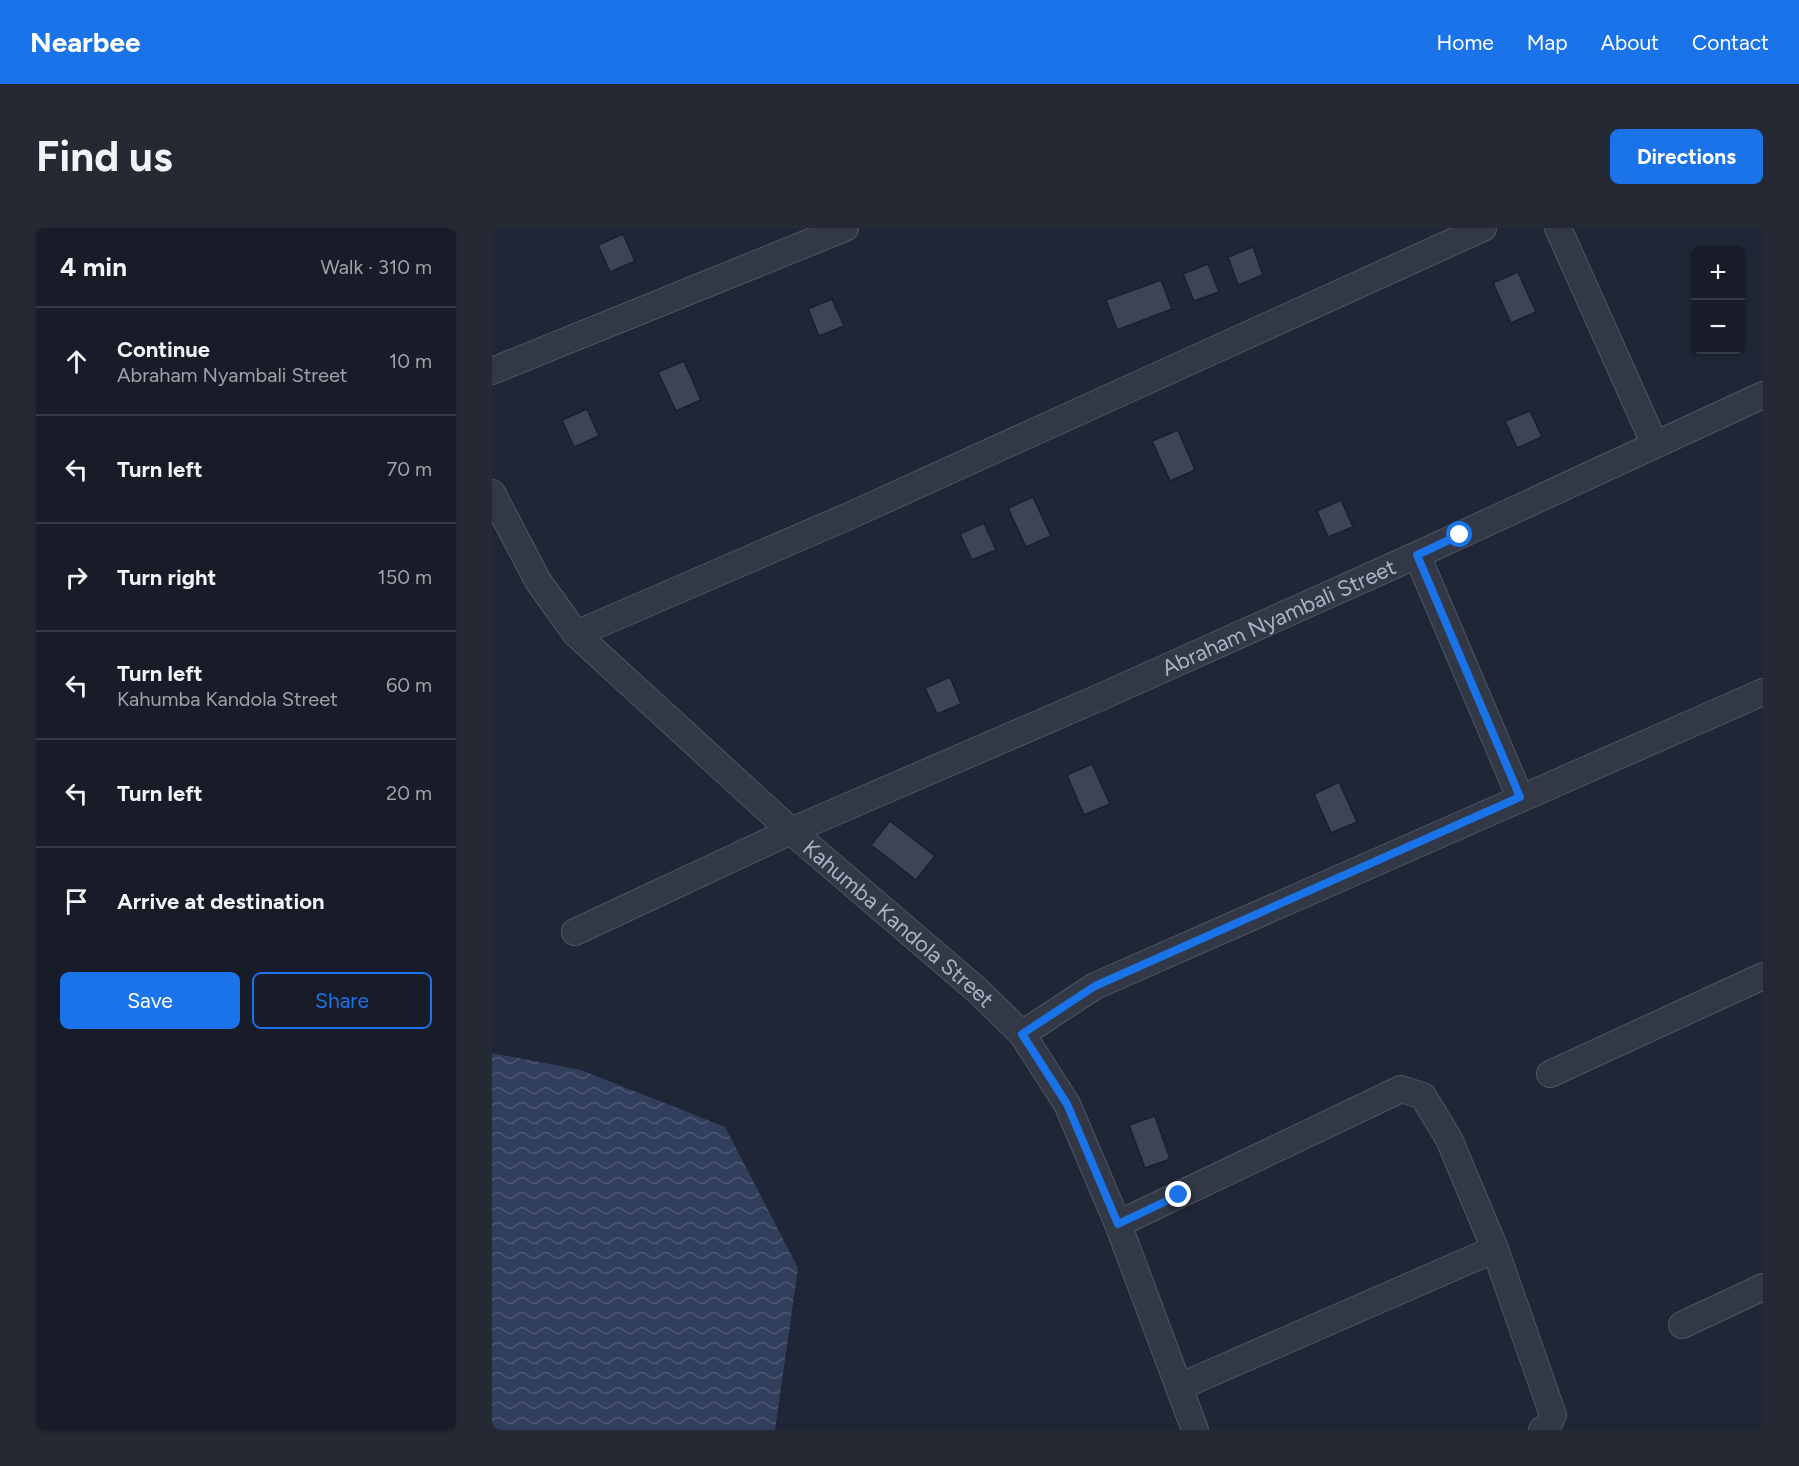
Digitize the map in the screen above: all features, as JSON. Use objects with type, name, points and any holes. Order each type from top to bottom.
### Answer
[{"type":"street","points":[[492,371],[845,228]]},
{"type":"street","points":[[576,634],[849,516],[1483,228]]},
{"type":"street","points":[[1558,228],[1655,445]]},
{"type":"street","name":"Abraham Nyambali Street","points":[[575,932],[791,831],[1093,701],[1417,555],[1763,395]]},
{"type":"street","name":"Kahumba Kandola Street","points":[[492,493],[538,580],[576,634],[791,831],[977,990],[1022,1034],[1067,1104],[1118,1224],[1195,1430]]},
{"type":"street","points":[[1417,555],[1520,797]]},
{"type":"street","points":[[1022,1034],[1095,986],[1763,692]]},
{"type":"street","points":[[1550,1074],[1763,976]]},
{"type":"street","points":[[1118,1224],[1401,1089],[1423,1096],[1449,1139],[1495,1249],[1553,1415],[1547,1428],[1542,1430]]},
{"type":"street","points":[[1179,1387],[1495,1249]]},
{"type":"street","points":[[1682,1324],[1763,1287]]},
{"type":"water","points":[[492,1053],[581,1070],[725,1127],[798,1268],[775,1430],[492,1430]]},
{"type":"building","points":[[623,234],[635,261],[610,272],[598,245]]},
{"type":"building","points":[[1253,247],[1263,275],[1238,285],[1228,257]]},
{"type":"building","points":[[1208,264],[1219,292],[1194,301],[1183,274]]},
{"type":"building","points":[[1518,272],[1536,312],[1511,323],[1493,283]]},
{"type":"building","points":[[1161,280],[1172,309],[1117,330],[1106,300]]},
{"type":"building","points":[[832,299],[844,326],[819,336],[808,309]]},
{"type":"building","points":[[684,361],[701,400],[676,411],[658,372]]},
{"type":"building","points":[[587,409],[599,436],[574,447],[562,420]]},
{"type":"building","points":[[1530,411],[1542,437],[1517,448],[1505,421]]},
{"type":"building","points":[[1178,430],[1195,470],[1170,481],[1152,441]]},
{"type":"building","points":[[1033,497],[1051,536],[1026,547],[1008,508]]},
{"type":"building","points":[[1341,500],[1353,527],[1328,537],[1317,511]]},
{"type":"building","points":[[984,523],[996,550],[972,560],[960,534]]},
{"type":"building","points":[[950,677],[961,704],[937,714],[925,688]]},
{"type":"building","points":[[1092,764],[1110,804],[1084,815],[1067,775]]},
{"type":"building","points":[[1339,782],[1357,822],[1331,833],[1314,794]]},
{"type":"building","points":[[890,821],[935,856],[916,880],[871,845]]},
{"type":"building","points":[[1155,1116],[1170,1159],[1145,1168],[1129,1125]]},
{"type":"route","points":[[1179,1195],[1118,1224],[1067,1104],[1022,1034],[1095,986],[1520,797],[1417,555],[1460,535]]}]
